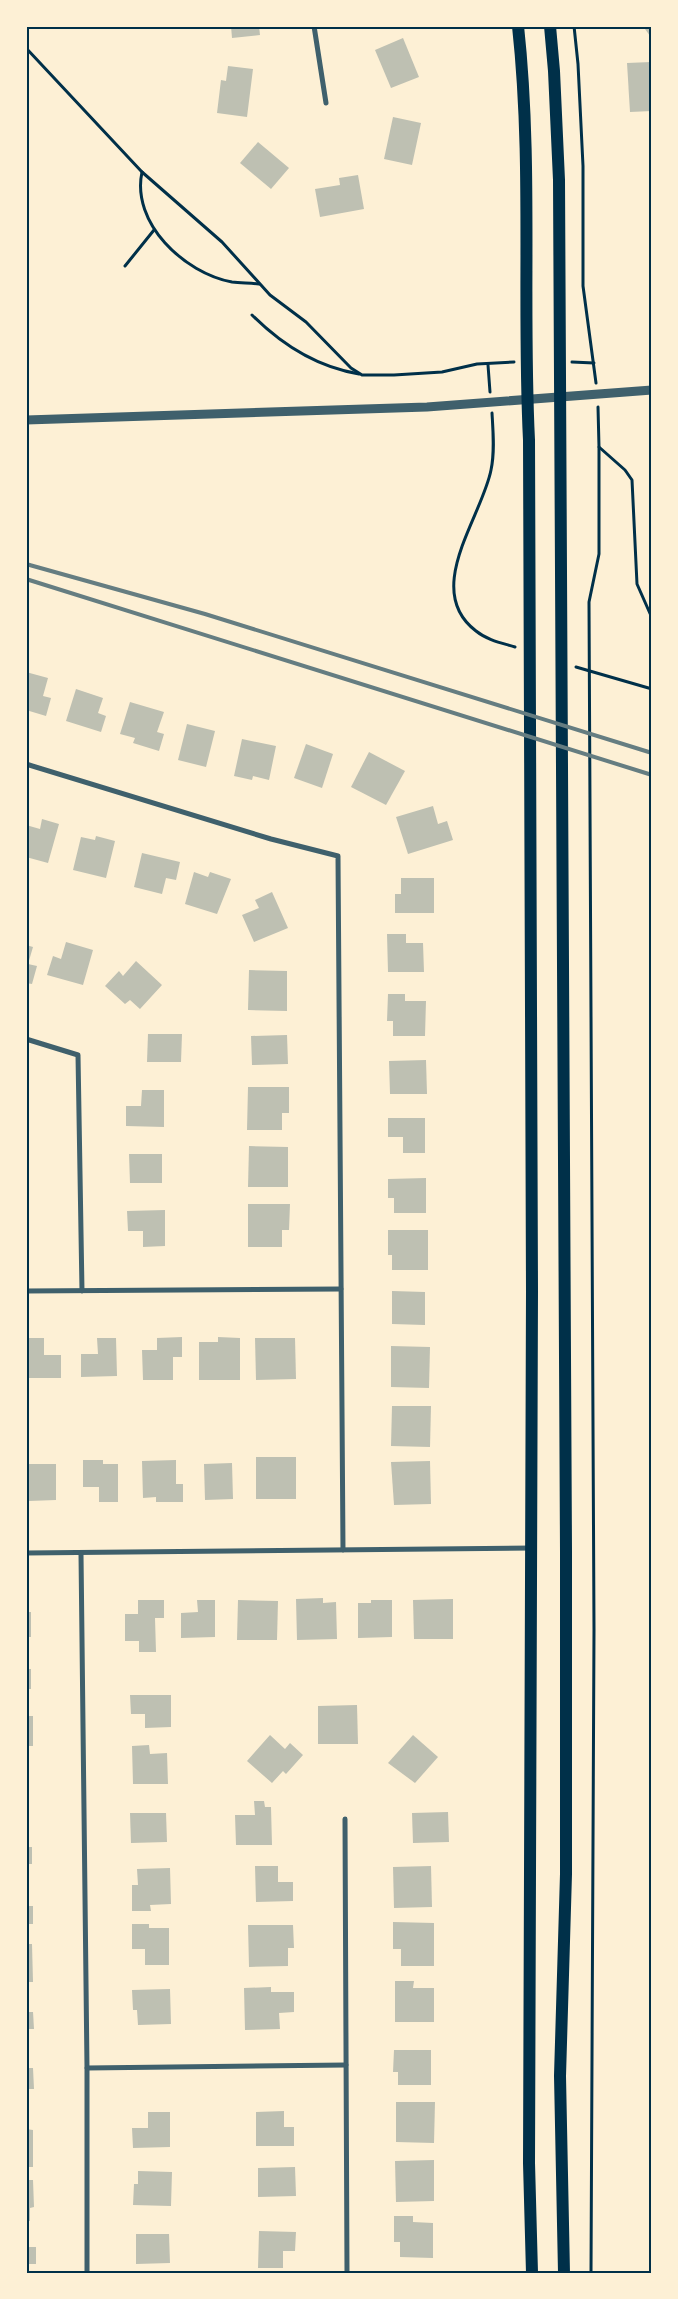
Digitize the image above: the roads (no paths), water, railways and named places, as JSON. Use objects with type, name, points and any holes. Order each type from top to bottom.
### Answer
[{"type":"main road","points":[[518,26],[525,91],[527,154],[527,400],[529,440],[532,1548],[529,2153],[532,2273]]},
{"type":"main road","points":[[550,26],[559,180],[566,1552],[566,1874],[560,2076],[564,2273]]},
{"type":"street","points":[[314,26],[326,103]]},
{"type":"street","points":[[26,420],[427,407],[652,390]]},
{"type":"street","points":[[26,764],[271,839],[338,856],[343,1550]]},
{"type":"street","points":[[26,1039],[78,1056],[82,1291]]},
{"type":"street","points":[[26,1291],[341,1289]]},
{"type":"street","points":[[26,1554],[532,1548]]},
{"type":"street","points":[[81,1554],[87,2068],[86,2273]]},
{"type":"street","points":[[345,1819],[347,2273]]},
{"type":"street","points":[[87,2068],[346,2065]]},
{"type":"railway","points":[[26,564],[205,614],[652,753]]},
{"type":"railway","points":[[26,579],[652,775]]}]
